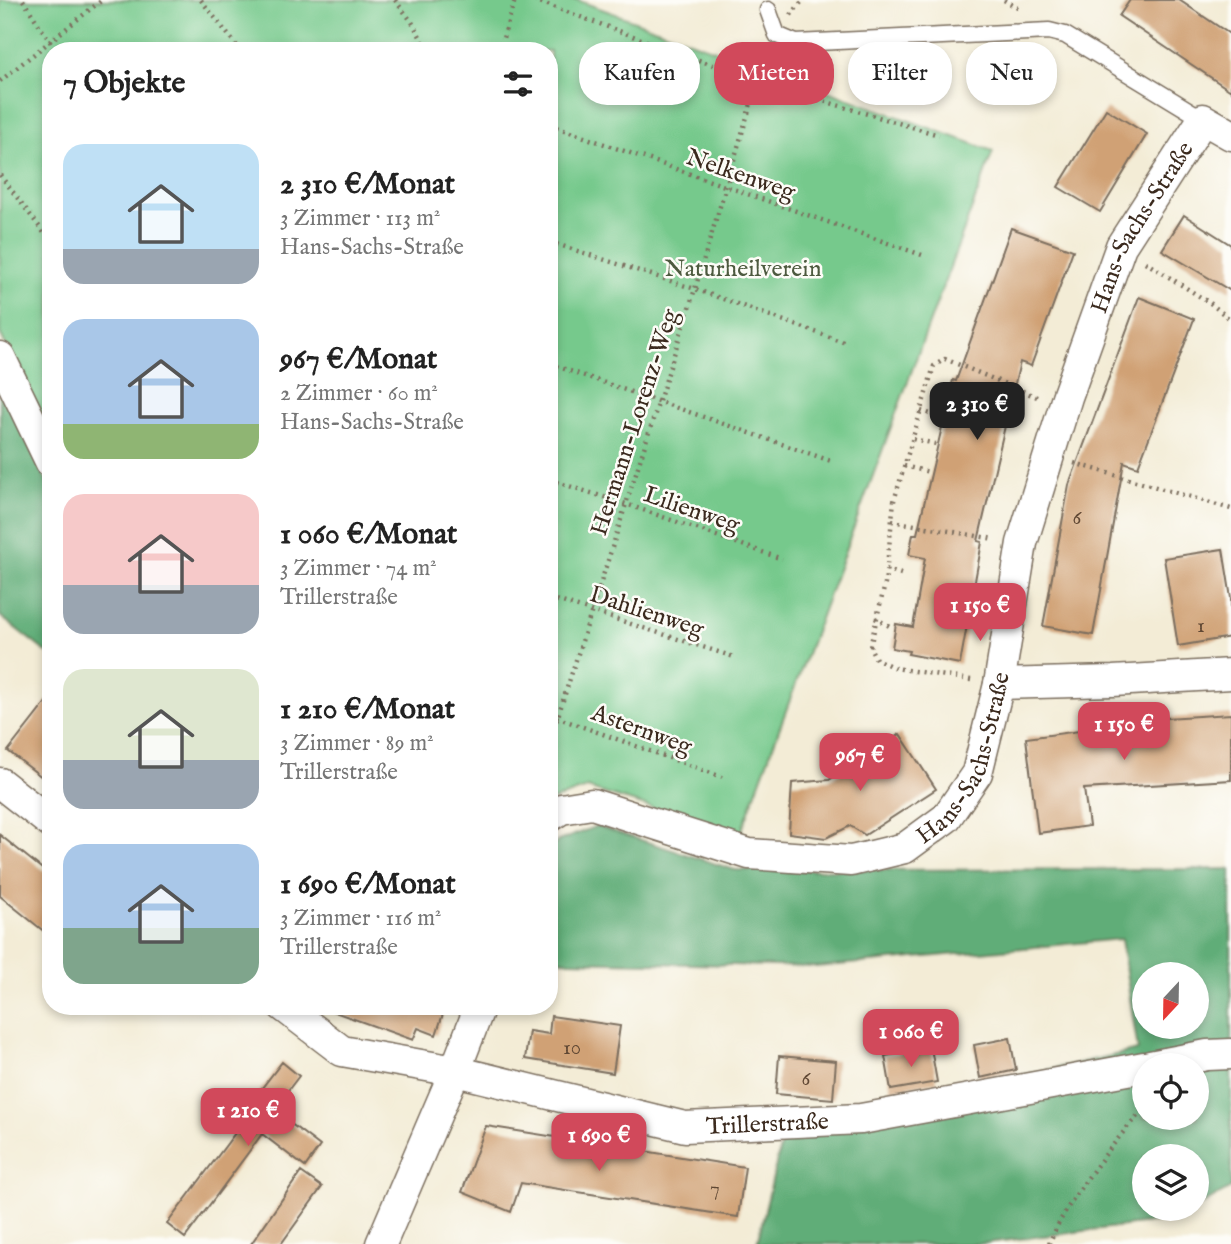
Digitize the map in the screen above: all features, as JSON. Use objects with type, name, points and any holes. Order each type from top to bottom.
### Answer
[{"type":"street","points":[[1203,119],[1231,135]]},
{"type":"street","name":"Hans-Sachs-Straße","points":[[558,811],[592,804],[749,854],[851,861],[905,848],[946,818],[977,773],[999,684],[1022,543],[1064,408],[1121,246],[1203,119]]},
{"type":"street","points":[[0,357],[42,444]]},
{"type":"street","points":[[999,684],[1231,674]]},
{"type":"street","points":[[0,783],[42,816]]},
{"type":"street","name":"Trillerstraße","points":[[295,1015],[342,1052],[455,1071],[685,1127],[861,1118],[1132,1069]]},
{"type":"street","points":[[381,1244],[477,1015]]},
{"type":"street","points":[[1209,1057],[1231,1054]]},
{"type":"lane","points":[[768,10],[778,35],[796,43],[1048,22],[1203,119]]},
{"type":"path","points":[[23,0],[48,41],[102,0]]},
{"type":"path","points":[[201,0],[234,42]]},
{"type":"path","points":[[395,0],[423,42]]},
{"type":"path","points":[[502,42],[515,0]]},
{"type":"path","points":[[534,0],[714,66]]},
{"type":"path","name":"Hermann-Lorenz-Weg","points":[[774,42],[778,35]]},
{"type":"path","points":[[0,81],[42,46]]},
{"type":"path","points":[[834,104],[939,135]]},
{"type":"path","name":"Hermann-Lorenz-Weg","points":[[558,714],[752,105]]},
{"type":"path","name":"Nelkenweg","points":[[558,128],[922,254]]},
{"type":"path","points":[[0,175],[42,230]]},
{"type":"path","points":[[558,245],[695,289],[846,343]]},
{"type":"path","points":[[1121,246],[1210,303],[1231,320]]},
{"type":"path","points":[[999,684],[895,668],[876,659],[870,647],[885,584],[894,501],[934,366],[945,359],[1064,408]]},
{"type":"path","points":[[558,367],[834,462]]},
{"type":"path","points":[[921,411],[940,417]]},
{"type":"path","points":[[913,439],[936,444]]},
{"type":"path","points":[[1049,456],[1231,509]]},
{"type":"path","points":[[905,466],[929,472]]},
{"type":"path","name":"Lilienweg","points":[[558,483],[626,504],[782,559]]},
{"type":"path","points":[[892,521],[1022,543]]},
{"type":"path","points":[[886,569],[901,574]]},
{"type":"path","name":"Dahlienweg","points":[[558,601],[734,657]]},
{"type":"path","points":[[875,618],[893,628]]},
{"type":"path","name":"Asternweg","points":[[558,717],[722,776]]},
{"type":"path","points":[[1049,1244],[1058,1222],[1087,1178],[1132,1120]]},
{"type":"green space","name":"Naturheilverein","points":[[0,0],[577,0],[693,42],[579,42],[579,105],[700,105],[700,45],[714,50],[714,105],[834,105],[834,93],[848,98],[848,105],[866,105],[993,151],[740,835],[587,788],[558,798],[558,42],[42,42],[42,421],[0,333]]},
{"type":"green space","points":[[0,384],[42,471],[42,649],[0,616]]},
{"type":"green space","points":[[597,826],[735,870],[1231,869],[1231,1188],[1209,1200],[1209,1144],[1132,1144],[1132,1221],[1165,1221],[978,1244],[757,1244],[788,1114],[882,1106],[1138,1050],[1136,1040],[1209,1040],[1209,962],[1132,962],[1132,1011],[1121,939],[816,967],[558,959],[558,841]]},
{"type":"building","points":[[1130,0],[1179,0],[1231,35],[1231,91],[1119,16]]},
{"type":"building","points":[[1106,109],[1147,134],[1100,212],[1058,187]]},
{"type":"building","points":[[1184,215],[1231,245],[1231,291],[1162,250]]},
{"type":"building","points":[[1011,228],[1073,250],[1031,366],[1020,362],[978,541],[982,542],[960,664],[908,654],[909,651],[892,648],[896,624],[913,627],[925,558],[909,555],[913,534],[917,534],[953,380],[956,381]]},
{"type":"building","points":[[1139,297],[1194,319],[1138,467],[1124,462],[1093,635],[1043,626],[1069,485]]},
{"type":"building","points":[[1223,549],[1231,598],[1231,637],[1178,646],[1164,558]]},
{"type":"building","points":[[42,708],[42,777],[8,751]]},
{"type":"building","points":[[1231,714],[1231,780],[1084,789],[1089,826],[1038,833],[1026,738],[1118,726],[1117,721]]},
{"type":"building","points":[[900,734],[936,789],[865,835],[850,826],[826,838],[789,833],[792,783],[829,780]]},
{"type":"building","points":[[0,835],[42,869],[42,930],[0,896]]},
{"type":"building","points":[[343,1015],[443,1015],[436,1035],[418,1028],[413,1040]]},
{"type":"building","points":[[551,1016],[620,1026],[613,1073],[525,1059],[529,1031],[549,1034]]},
{"type":"building","points":[[1010,1038],[1016,1070],[980,1078],[974,1045]]},
{"type":"building","points":[[931,1048],[937,1082],[891,1090],[885,1056]]},
{"type":"building","points":[[779,1056],[836,1061],[833,1099],[776,1094]]},
{"type":"building","points":[[282,1062],[299,1076],[273,1110],[320,1146],[305,1167],[262,1134],[185,1238],[167,1224],[250,1113],[245,1110]]},
{"type":"building","points":[[486,1126],[745,1167],[738,1217],[521,1183],[511,1212],[462,1192]]},
{"type":"building","points":[[301,1172],[322,1187],[281,1244],[251,1244]]}]
